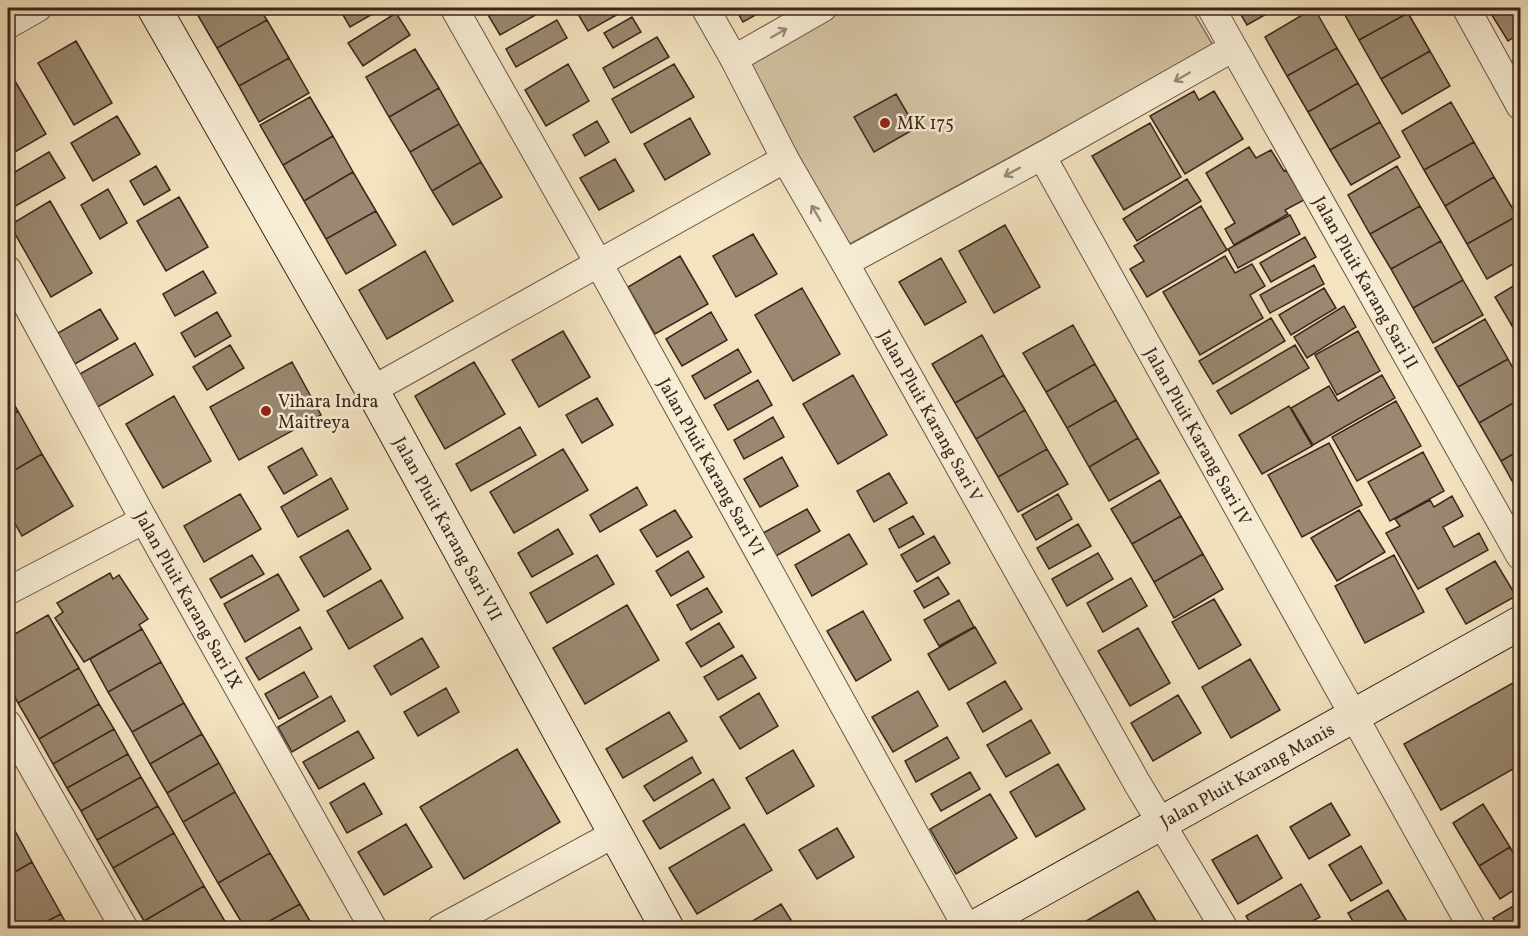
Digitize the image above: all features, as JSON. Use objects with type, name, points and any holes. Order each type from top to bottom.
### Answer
[{"type":"street","points":[[8,25],[38,8]]},
{"type":"street","name":"Jalan Pluit Karang Sari VII","points":[[154,8],[372,390],[668,928]]},
{"type":"street","name":"Jalan Pluit Karang Sari VI","points":[[454,8],[967,928]]},
{"type":"street","name":"Jalan Pluit Karang Sari V","points":[[705,8],[785,159],[1131,773],[1224,928]]},
{"type":"street","points":[[734,59],[823,8]]},
{"type":"street","name":"Jalan Pluit Karang Sari II","points":[[1211,8],[1521,556]]},
{"type":"street","points":[[1466,8],[1521,106]]},
{"type":"street","points":[[845,263],[1042,156],[1233,48]]},
{"type":"street","name":"Jalan Pluit Karang Sari IV","points":[[1042,156],[1472,928]]},
{"type":"street","points":[[372,390],[785,159]]},
{"type":"street","name":"Jalan Pluit Karang Sari IX","points":[[8,270],[144,520],[372,928]]},
{"type":"street","points":[[8,591],[144,520]]},
{"type":"street","name":"Jalan Pluit Karang Manis","points":[[973,928],[1521,623]]},
{"type":"street","points":[[8,724],[124,928]]},
{"type":"street","points":[[441,928],[616,833]]},
{"type":"shaded area","points":[[848,8],[1191,8],[1214,47],[848,245],[748,64]]},
{"type":"building","points":[[205,8],[259,8],[267,20],[217,48],[196,12]]},
{"type":"building","points":[[339,8],[383,8],[350,27]]},
{"type":"building","points":[[484,8],[548,8],[500,35]]},
{"type":"building","points":[[629,8],[588,31],[575,9]]},
{"type":"building","points":[[735,8],[768,8],[743,22]]},
{"type":"building","points":[[1237,8],[1277,8],[1247,25]]},
{"type":"building","points":[[1314,8],[1337,48],[1287,76],[1265,37]]},
{"type":"building","points":[[1341,8],[1405,8],[1408,13],[1359,40]]},
{"type":"building","points":[[1498,8],[1520,8],[1520,33],[1508,41],[1490,12]]},
{"type":"building","points":[[396,13],[410,35],[363,66],[348,43]]},
{"type":"building","points":[[1408,13],[1430,51],[1381,79],[1359,40]]},
{"type":"building","points":[[632,17],[641,32],[613,48],[604,33]]},
{"type":"building","points":[[267,20],[289,58],[239,86],[217,48]]},
{"type":"building","points":[[557,20],[567,38],[516,67],[506,49]]},
{"type":"building","points":[[657,37],[669,57],[614,88],[603,68]]},
{"type":"building","points":[[76,41],[112,103],[74,125],[38,63]]},
{"type":"building","points":[[1337,48],[1358,83],[1308,112],[1287,76]]},
{"type":"building","points":[[415,49],[439,88],[389,117],[366,77]]},
{"type":"building","points":[[1430,51],[1450,86],[1402,114],[1381,79]]},
{"type":"building","points":[[289,58],[309,93],[259,122],[239,86]]},
{"type":"building","points":[[568,64],[589,101],[546,126],[525,90]]},
{"type":"building","points":[[674,64],[694,97],[631,133],[612,99]]},
{"type":"building","points":[[12,76],[46,134],[8,156],[8,79]]},
{"type":"building","points":[[1358,83],[1380,122],[1330,150],[1308,112]]},
{"type":"building","points":[[439,88],[459,124],[410,152],[389,117]]},
{"type":"building","points":[[1194,91],[1199,100],[1214,91],[1243,139],[1185,174],[1150,116]]},
{"type":"building","name":"MK 175","points":[[896,94],[916,128],[874,152],[854,117]]},
{"type":"building","points":[[310,97],[333,136],[283,165],[260,125]]},
{"type":"building","points":[[1451,102],[1474,142],[1424,170],[1402,131]]},
{"type":"building","points":[[117,116],[140,154],[93,181],[71,143]]},
{"type":"building","points":[[690,118],[710,154],[665,180],[644,144]]},
{"type":"building","points":[[597,121],[609,142],[585,156],[573,135]]},
{"type":"building","points":[[1380,122],[1400,157],[1351,185],[1330,150]]},
{"type":"building","points":[[1150,123],[1181,177],[1124,210],[1092,156]]},
{"type":"building","points":[[459,124],[481,162],[432,191],[410,152]]},
{"type":"building","points":[[333,136],[353,172],[304,201],[283,165]]},
{"type":"building","points":[[1474,142],[1494,177],[1445,206],[1424,170]]},
{"type":"building","points":[[1249,147],[1256,158],[1271,150],[1304,200],[1285,210],[1288,214],[1234,245],[1225,229],[1235,223],[1206,173]]},
{"type":"building","points":[[49,152],[65,178],[12,208],[8,200],[8,176]]},
{"type":"building","points":[[615,159],[634,191],[599,210],[580,178]]},
{"type":"building","points":[[481,162],[502,197],[453,225],[432,191]]},
{"type":"building","points":[[156,166],[170,190],[144,205],[130,181]]},
{"type":"building","points":[[1397,166],[1420,206],[1370,234],[1348,195]]},
{"type":"building","points":[[353,172],[376,211],[326,239],[304,201]]},
{"type":"building","points":[[1494,177],[1517,216],[1467,244],[1445,206]]},
{"type":"building","points":[[1187,179],[1201,201],[1137,241],[1123,219]]},
{"type":"building","points":[[108,189],[127,223],[100,239],[81,205]]},
{"type":"building","points":[[179,197],[208,247],[166,271],[137,221]]},
{"type":"building","points":[[50,201],[92,273],[51,297],[10,225]]},
{"type":"building","points":[[1201,206],[1227,250],[1147,297],[1130,269],[1144,261],[1134,246]]},
{"type":"building","points":[[1420,206],[1441,241],[1391,269],[1370,234]]},
{"type":"building","points":[[376,211],[396,245],[346,274],[326,239]]},
{"type":"building","points":[[1290,215],[1300,234],[1238,268],[1228,249]]},
{"type":"building","points":[[1517,216],[1520,222],[1520,260],[1487,279],[1467,244]]},
{"type":"building","points":[[1005,225],[1040,287],[994,313],[959,251]]},
{"type":"building","points":[[753,234],[777,274],[736,297],[713,256]]},
{"type":"building","points":[[1305,237],[1316,257],[1271,282],[1260,263]]},
{"type":"building","points":[[1441,241],[1463,280],[1413,308],[1391,269]]},
{"type":"building","points":[[425,251],[453,301],[387,339],[359,290]]},
{"type":"building","points":[[680,256],[708,304],[655,334],[628,287]]},
{"type":"building","points":[[1225,256],[1235,273],[1252,264],[1265,286],[1250,295],[1263,318],[1200,355],[1163,292]]},
{"type":"building","points":[[941,258],[966,302],[925,325],[899,282]]},
{"type":"building","points":[[1314,265],[1324,284],[1270,313],[1260,295]]},
{"type":"building","points":[[203,271],[216,293],[175,316],[163,294]]},
{"type":"building","points":[[1463,280],[1483,315],[1433,343],[1413,308]]},
{"type":"building","points":[[1520,282],[1520,318],[1511,324],[1495,297]]},
{"type":"building","points":[[802,288],[840,354],[793,381],[755,315]]},
{"type":"building","points":[[1324,288],[1336,308],[1291,335],[1279,315]]},
{"type":"building","points":[[1344,306],[1356,327],[1307,358],[1294,337]]},
{"type":"building","points":[[100,309],[118,339],[75,364],[58,333]]},
{"type":"building","points":[[217,312],[231,336],[195,357],[181,333]]},
{"type":"building","points":[[711,312],[727,340],[682,366],[666,339]]},
{"type":"building","points":[[1271,318],[1285,341],[1213,384],[1199,361]]},
{"type":"building","points":[[1520,318],[1520,341],[1511,324]]},
{"type":"building","points":[[1485,319],[1508,359],[1458,387],[1435,348]]},
{"type":"building","points":[[1073,325],[1095,364],[1046,392],[1023,353]]},
{"type":"building","points":[[563,331],[590,377],[539,407],[512,360]]},
{"type":"building","points":[[1358,331],[1380,371],[1337,395],[1315,355]]},
{"type":"building","points":[[982,335],[1004,375],[955,403],[932,364]]},
{"type":"building","points":[[135,343],[153,375],[96,408],[78,375]]},
{"type":"building","points":[[230,345],[244,368],[207,390],[193,367]]},
{"type":"building","points":[[1295,345],[1309,368],[1231,414],[1217,391]]},
{"type":"building","points":[[738,349],[751,372],[705,399],[692,376]]},
{"type":"building","points":[[1508,359],[1520,381],[1520,399],[1479,423],[1458,387]]},
{"type":"building","name":"Vihara Indra Maitreya","points":[[292,362],[321,415],[239,460],[210,407]]},
{"type":"building","points":[[474,362],[505,414],[445,449],[415,396]]},
{"type":"building","points":[[1095,364],[1116,400],[1067,428],[1046,392]]},
{"type":"building","points":[[853,375],[887,435],[838,464],[803,404]]},
{"type":"building","points":[[1004,375],[1025,410],[976,439],[955,403]]},
{"type":"building","points":[[1382,375],[1395,398],[1313,445],[1291,408],[1329,386],[1338,401]]},
{"type":"building","points":[[758,380],[772,405],[728,430],[714,405]]},
{"type":"building","points":[[8,394],[18,411],[8,417]]},
{"type":"building","points":[[174,396],[211,461],[163,488],[126,424]]},
{"type":"building","points":[[597,398],[613,425],[582,443],[566,415]]},
{"type":"building","points":[[1520,399],[1520,450],[1501,461],[1479,423]]},
{"type":"building","points":[[1116,400],[1138,438],[1089,467],[1067,428]]},
{"type":"building","points":[[1396,401],[1421,446],[1357,481],[1332,437]]},
{"type":"building","points":[[1289,406],[1312,446],[1262,474],[1239,435]]},
{"type":"building","points":[[1025,410],[1047,449],[998,477],[976,439]]},
{"type":"building","points":[[18,411],[42,454],[8,474],[8,417]]},
{"type":"building","points":[[773,417],[784,437],[744,459],[734,440]]},
{"type":"building","points":[[520,427],[536,455],[471,491],[456,464]]},
{"type":"building","points":[[1138,438],[1159,473],[1109,501],[1089,467]]},
{"type":"building","points":[[1329,443],[1362,505],[1302,537],[1268,475]]},
{"type":"building","points":[[302,448],[317,475],[284,494],[268,467]]},
{"type":"building","points":[[563,449],[588,490],[514,533],[490,492]]},
{"type":"building","points":[[1047,449],[1068,484],[1018,512],[998,477]]},
{"type":"building","points":[[1520,450],[1520,495],[1501,461]]},
{"type":"building","points":[[1423,452],[1444,491],[1390,521],[1368,482]]},
{"type":"building","points":[[42,454],[73,506],[22,536],[8,511],[8,474]]},
{"type":"building","points":[[782,457],[798,486],[760,507],[744,479]]},
{"type":"building","points":[[889,473],[907,503],[874,522],[857,491]]},
{"type":"building","points":[[331,478],[348,509],[298,537],[281,507]]},
{"type":"building","points":[[1160,480],[1181,516],[1132,544],[1111,509]]},
{"type":"building","points":[[637,487],[647,505],[600,532],[590,515]]},
{"type":"building","points":[[240,494],[261,529],[204,562],[184,526]]},
{"type":"building","points":[[1058,494],[1072,519],[1036,540],[1022,515]]},
{"type":"building","points":[[1452,496],[1463,516],[1443,527],[1454,547],[1479,533],[1488,550],[1418,589],[1386,533],[1400,526],[1395,519],[1430,500],[1434,507]]},
{"type":"building","points":[[807,509],[820,531],[776,556],[763,533]]},
{"type":"building","points":[[675,510],[692,537],[657,557],[640,530]]},
{"type":"building","points":[[1359,510],[1385,552],[1337,581],[1311,538]]},
{"type":"building","points":[[913,516],[924,534],[899,548],[889,529]]},
{"type":"building","points":[[1181,516],[1203,554],[1154,582],[1132,544]]},
{"type":"building","points":[[1078,524],[1091,546],[1049,569],[1037,548]]},
{"type":"building","points":[[558,529],[573,554],[532,577],[518,553]]},
{"type":"building","points":[[348,530],[371,569],[324,597],[300,557]]},
{"type":"building","points":[[849,534],[867,564],[812,596],[795,565]]},
{"type":"building","points":[[934,536],[950,563],[917,582],[901,555]]},
{"type":"building","points":[[688,551],[704,577],[671,596],[656,571]]},
{"type":"building","points":[[1098,553],[1113,579],[1067,606],[1052,579]]},
{"type":"building","points":[[1203,554],[1223,589],[1174,618],[1154,582]]},
{"type":"building","points":[[252,555],[264,574],[221,598],[210,579]]},
{"type":"building","points":[[597,555],[614,584],[547,623],[530,593]]},
{"type":"building","points":[[1394,555],[1424,612],[1365,643],[1335,586]]},
{"type":"building","points":[[1495,561],[1516,596],[1466,624],[1446,589]]},
{"type":"building","points":[[110,573],[113,579],[119,575],[148,619],[139,625],[142,629],[84,662],[55,618],[63,612],[57,603]]},
{"type":"building","points":[[278,574],[299,610],[245,642],[224,604]]},
{"type":"building","points":[[938,577],[949,594],[924,608],[914,591]]},
{"type":"building","points":[[1131,578],[1147,606],[1103,632],[1087,603]]},
{"type":"building","points":[[381,580],[403,618],[349,649],[327,611]]},
{"type":"building","points":[[707,588],[722,612],[691,630],[677,605]]},
{"type":"building","points":[[1214,599],[1241,645],[1199,669],[1172,622]]},
{"type":"building","points":[[959,600],[974,627],[939,646],[924,620]]},
{"type":"building","points":[[627,605],[659,660],[585,704],[553,648]]},
{"type":"building","points":[[863,611],[891,660],[856,681],[827,631]]},
{"type":"building","points":[[48,615],[79,668],[18,703],[8,684],[8,638]]},
{"type":"building","points":[[719,623],[734,647],[701,667],[686,643]]},
{"type":"building","points":[[300,627],[312,649],[259,680],[246,658]]},
{"type":"building","points":[[975,627],[996,663],[949,690],[928,654]]},
{"type":"building","points":[[1138,628],[1170,683],[1130,706],[1098,651]]},
{"type":"building","points":[[142,629],[161,662],[108,692],[90,659]]},
{"type":"building","points":[[422,638],[439,667],[391,695],[374,666]]},
{"type":"building","points":[[742,655],[756,678],[718,700],[704,677]]},
{"type":"building","points":[[1250,659],[1280,710],[1231,738],[1202,687]]},
{"type":"building","points":[[161,662],[184,703],[132,732],[108,692]]},
{"type":"building","points":[[79,668],[99,704],[39,739],[18,703]]},
{"type":"building","points":[[304,672],[318,697],[279,719],[265,694]]},
{"type":"building","points":[[1520,679],[1520,765],[1441,810],[1404,744]]},
{"type":"building","points":[[1005,681],[1022,709],[983,732],[967,703]]},
{"type":"building","points":[[446,688],[459,712],[418,736],[404,712]]},
{"type":"building","points":[[918,691],[938,726],[893,752],[872,717]]},
{"type":"building","points":[[759,693],[778,726],[740,749],[720,717]]},
{"type":"building","points":[[1178,695],[1201,733],[1153,761],[1131,723]]},
{"type":"building","points":[[331,696],[345,721],[292,752],[278,727]]},
{"type":"building","points":[[184,703],[202,734],[150,764],[132,732]]},
{"type":"building","points":[[99,704],[114,729],[53,764],[39,739]]},
{"type":"building","points":[[669,712],[687,741],[623,778],[606,749]]},
{"type":"building","points":[[1031,720],[1050,753],[1006,777],[987,745]]},
{"type":"building","points":[[114,729],[128,754],[67,788],[53,764]]},
{"type":"building","points":[[358,731],[374,758],[319,789],[303,762]]},
{"type":"building","points":[[202,734],[219,763],[167,793],[150,764]]},
{"type":"building","points":[[947,737],[959,758],[916,782],[905,761]]},
{"type":"building","points":[[517,749],[560,822],[464,879],[420,807]]},
{"type":"building","points":[[793,750],[814,786],[767,814],[746,778]]},
{"type":"building","points":[[128,754],[141,777],[81,811],[67,788]]},
{"type":"building","points":[[692,757],[701,773],[654,801],[644,786]]},
{"type":"building","points":[[219,763],[235,792],[183,822],[167,793]]},
{"type":"building","points":[[1058,764],[1085,809],[1036,837],[1010,792]]},
{"type":"building","points":[[970,772],[980,789],[941,811],[931,794]]},
{"type":"building","points":[[141,777],[158,806],[97,840],[81,811]]},
{"type":"building","points":[[713,779],[730,808],[660,849],[643,821]]},
{"type":"building","points":[[364,783],[382,814],[347,833],[330,803]]},
{"type":"building","points":[[235,792],[270,853],[218,883],[183,822]]},
{"type":"building","points":[[990,794],[1017,838],[956,874],[930,829]]},
{"type":"building","points":[[1331,803],[1350,835],[1309,859],[1290,827]]},
{"type":"building","points":[[1483,804],[1510,847],[1479,866],[1453,823]]},
{"type":"building","points":[[158,806],[174,833],[113,868],[97,840]]},
{"type":"building","points":[[8,818],[32,862],[8,876]]},
{"type":"building","points":[[406,824],[432,867],[384,895],[358,852]]},
{"type":"building","points":[[744,824],[772,870],[697,914],[669,868]]},
{"type":"building","points":[[837,828],[854,857],[817,879],[799,850]]},
{"type":"building","points":[[174,833],[204,886],[144,921],[113,868]]},
{"type":"building","points":[[1257,835],[1282,878],[1238,904],[1212,860]]},
{"type":"building","points":[[1361,846],[1382,883],[1351,901],[1329,865]]},
{"type":"building","points":[[1510,847],[1520,866],[1520,886],[1500,899],[1479,866]]},
{"type":"building","points":[[270,853],[300,904],[257,928],[245,928],[218,883]]},
{"type":"building","points":[[32,862],[61,914],[34,928],[8,928],[8,876]]},
{"type":"building","points":[[1301,884],[1320,917],[1300,928],[1253,928],[1246,916]]},
{"type":"building","points":[[204,886],[229,928],[148,928],[144,921]]},
{"type":"building","points":[[1388,890],[1411,928],[1357,928],[1348,913]]},
{"type":"building","points":[[1138,891],[1160,928],[1074,928]]},
{"type":"building","points":[[1520,902],[1520,928],[1499,928],[1493,918]]},
{"type":"building","points":[[300,904],[314,928],[257,928]]},
{"type":"building","points":[[781,904],[796,928],[741,928]]},
{"type":"building","points":[[61,914],[69,928],[34,928]]},
{"type":"place","name":"MK 175","points":[[885,123]]},
{"type":"place","name":"Vihara Indra Maitreya","points":[[266,411]]}]
